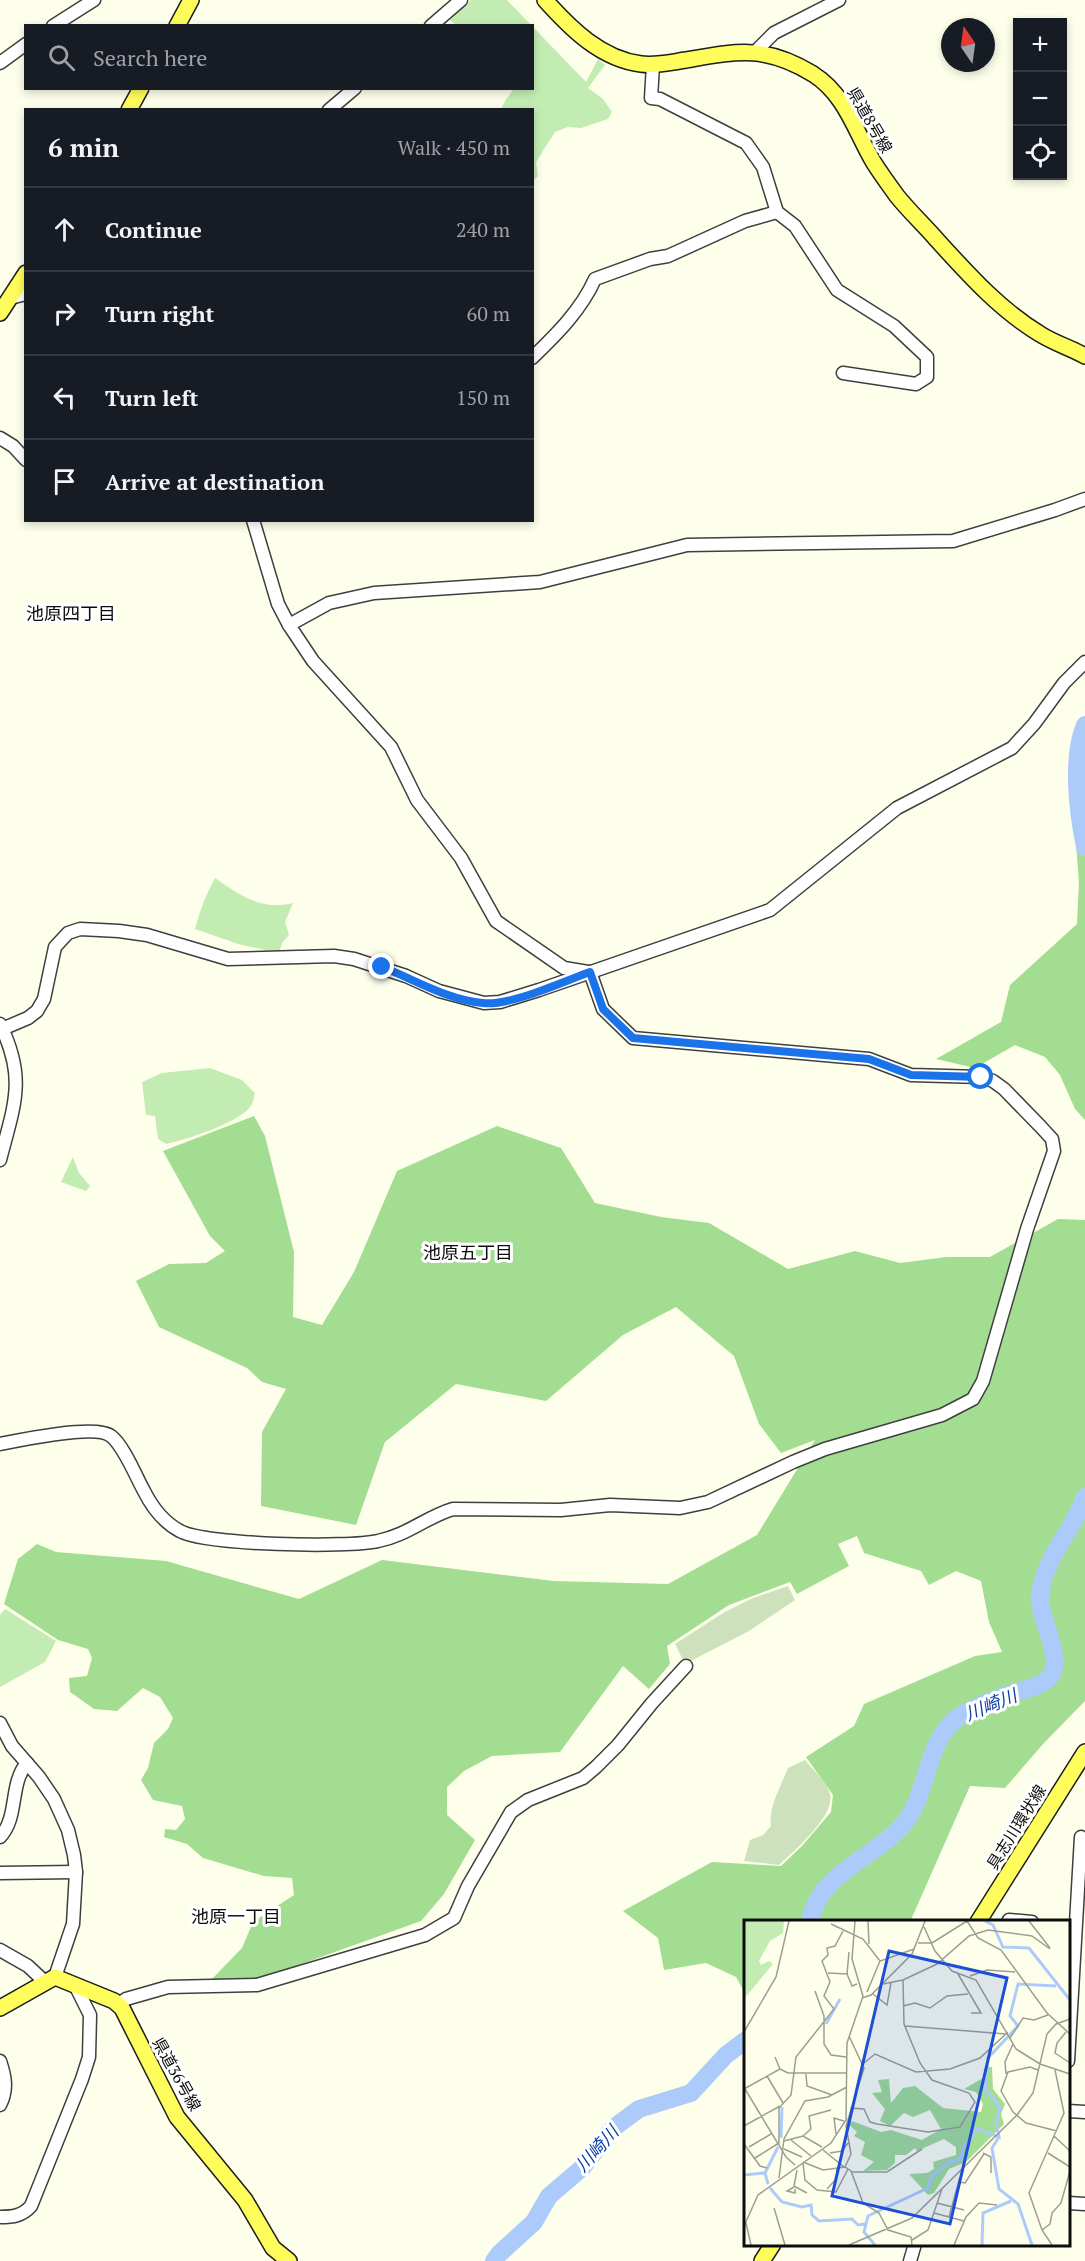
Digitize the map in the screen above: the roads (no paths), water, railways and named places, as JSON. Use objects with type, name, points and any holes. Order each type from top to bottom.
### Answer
[{"type":"main road","points":[[178,24],[190,0]]},
{"type":"main road","name":"県道8号線","points":[[546,0],[578,33],[604,52],[631,62],[653,65],[725,52],[755,52],[796,64],[816,76],[832,90],[850,114],[874,163],[899,198],[968,274],[1000,305],[1027,325],[1085,357]]},
{"type":"main road","points":[[130,108],[140,90]]},
{"type":"main road","points":[[0,313],[24,276]]},
{"type":"main road","name":"具志川環状線","points":[[979,1920],[1085,1752]]},
{"type":"main road","points":[[0,2008],[50,1980],[76,1987],[118,2004]]},
{"type":"main road","name":"県道36号線","points":[[118,2004],[177,2117],[245,2200],[273,2248],[289,2261]]},
{"type":"main road","points":[[762,2261],[772,2246]]},
{"type":"street","points":[[56,24],[94,0]]},
{"type":"street","points":[[433,24],[461,0]]},
{"type":"street","points":[[755,52],[774,33],[839,0]]},
{"type":"street","points":[[0,63],[24,45]]},
{"type":"street","points":[[653,65],[651,98],[660,99],[746,143],[763,167],[777,212],[795,226],[837,290],[894,326],[927,357],[927,377],[916,384],[843,373]]},
{"type":"street","points":[[331,108],[353,90]]},
{"type":"street","points":[[534,356],[557,334],[586,299],[595,279],[650,259],[668,256],[745,221],[777,212]]},
{"type":"street","points":[[10,298],[24,294]]},
{"type":"street","points":[[0,438],[13,446],[24,458]]},
{"type":"street","points":[[289,626],[329,603],[374,593],[540,582],[687,545],[952,541],[1085,499]]},
{"type":"street","points":[[254,522],[278,604],[289,626],[313,661],[391,747],[417,800],[461,858],[496,921],[564,968],[590,972]]},
{"type":"street","points":[[0,1160],[14,1107],[17,1083],[1,1026],[28,1018],[37,1011],[44,999],[55,946],[68,933],[80,929],[147,935],[228,960],[334,956],[354,959],[382,967],[447,994],[484,1003],[500,1002],[771,910],[897,808],[1012,748],[1034,724],[1064,683],[1085,662]]},
{"type":"street","points":[[0,1444],[36,1436],[103,1432],[115,1440],[154,1509],[179,1531],[192,1535],[244,1541],[351,1545],[377,1542],[404,1534],[443,1512],[453,1509],[561,1510],[610,1505],[667,1509],[692,1506],[708,1502],[810,1454],[942,1415],[973,1399],[982,1381],[1027,1229],[1052,1164],[1054,1151],[1052,1140],[1040,1126],[1004,1089],[993,1081],[981,1077],[911,1075],[869,1059],[633,1038],[603,1009],[590,972]]},
{"type":"street","points":[[118,2004],[126,1999],[168,1987],[258,1985],[426,1935],[454,1918],[468,1886],[511,1812],[528,1800],[583,1778],[613,1751],[686,1666]]},
{"type":"street","points":[[0,1724],[12,1746],[54,1799],[68,1830],[76,1872],[73,1924],[50,1980],[0,1950]]},
{"type":"street","points":[[0,1837],[9,1822],[20,1772],[27,1763]]},
{"type":"street","points":[[1070,2023],[1073,1925],[1083,1875],[1081,1837]]},
{"type":"street","points":[[0,1873],[76,1872]]},
{"type":"street","points":[[0,2217],[19,2216],[31,2206],[86,2068],[90,2048],[90,2015],[76,1987]]},
{"type":"street","points":[[0,2062],[6,2084],[0,2105]]},
{"type":"street","points":[[1070,2111],[1085,2112]]},
{"type":"street","points":[[1070,2203],[1085,2204]]},
{"type":"street","points":[[910,2261],[914,2246]]},
{"type":"waterway","name":"川崎川","points":[[1085,725],[1078,753],[1077,769],[1078,802],[1085,847]]},
{"type":"waterway","name":"川崎川","points":[[811,1920],[815,1905],[835,1879],[890,1838],[902,1826],[918,1799],[932,1756],[946,1729],[957,1718],[970,1711],[1048,1679],[1053,1671],[1054,1662],[1041,1605],[1042,1583],[1052,1557],[1085,1497]]},
{"type":"waterway","name":"川崎川","points":[[494,2261],[534,2222],[549,2196],[582,2168],[616,2126],[639,2109],[691,2093],[726,2055],[744,2042]]},
{"type":"district","name":"池原四丁目","points":[[71,614]]},
{"type":"district","name":"池原五丁目","points":[[468,1253]]},
{"type":"district","name":"池原一丁目","points":[[236,1917]]}]
